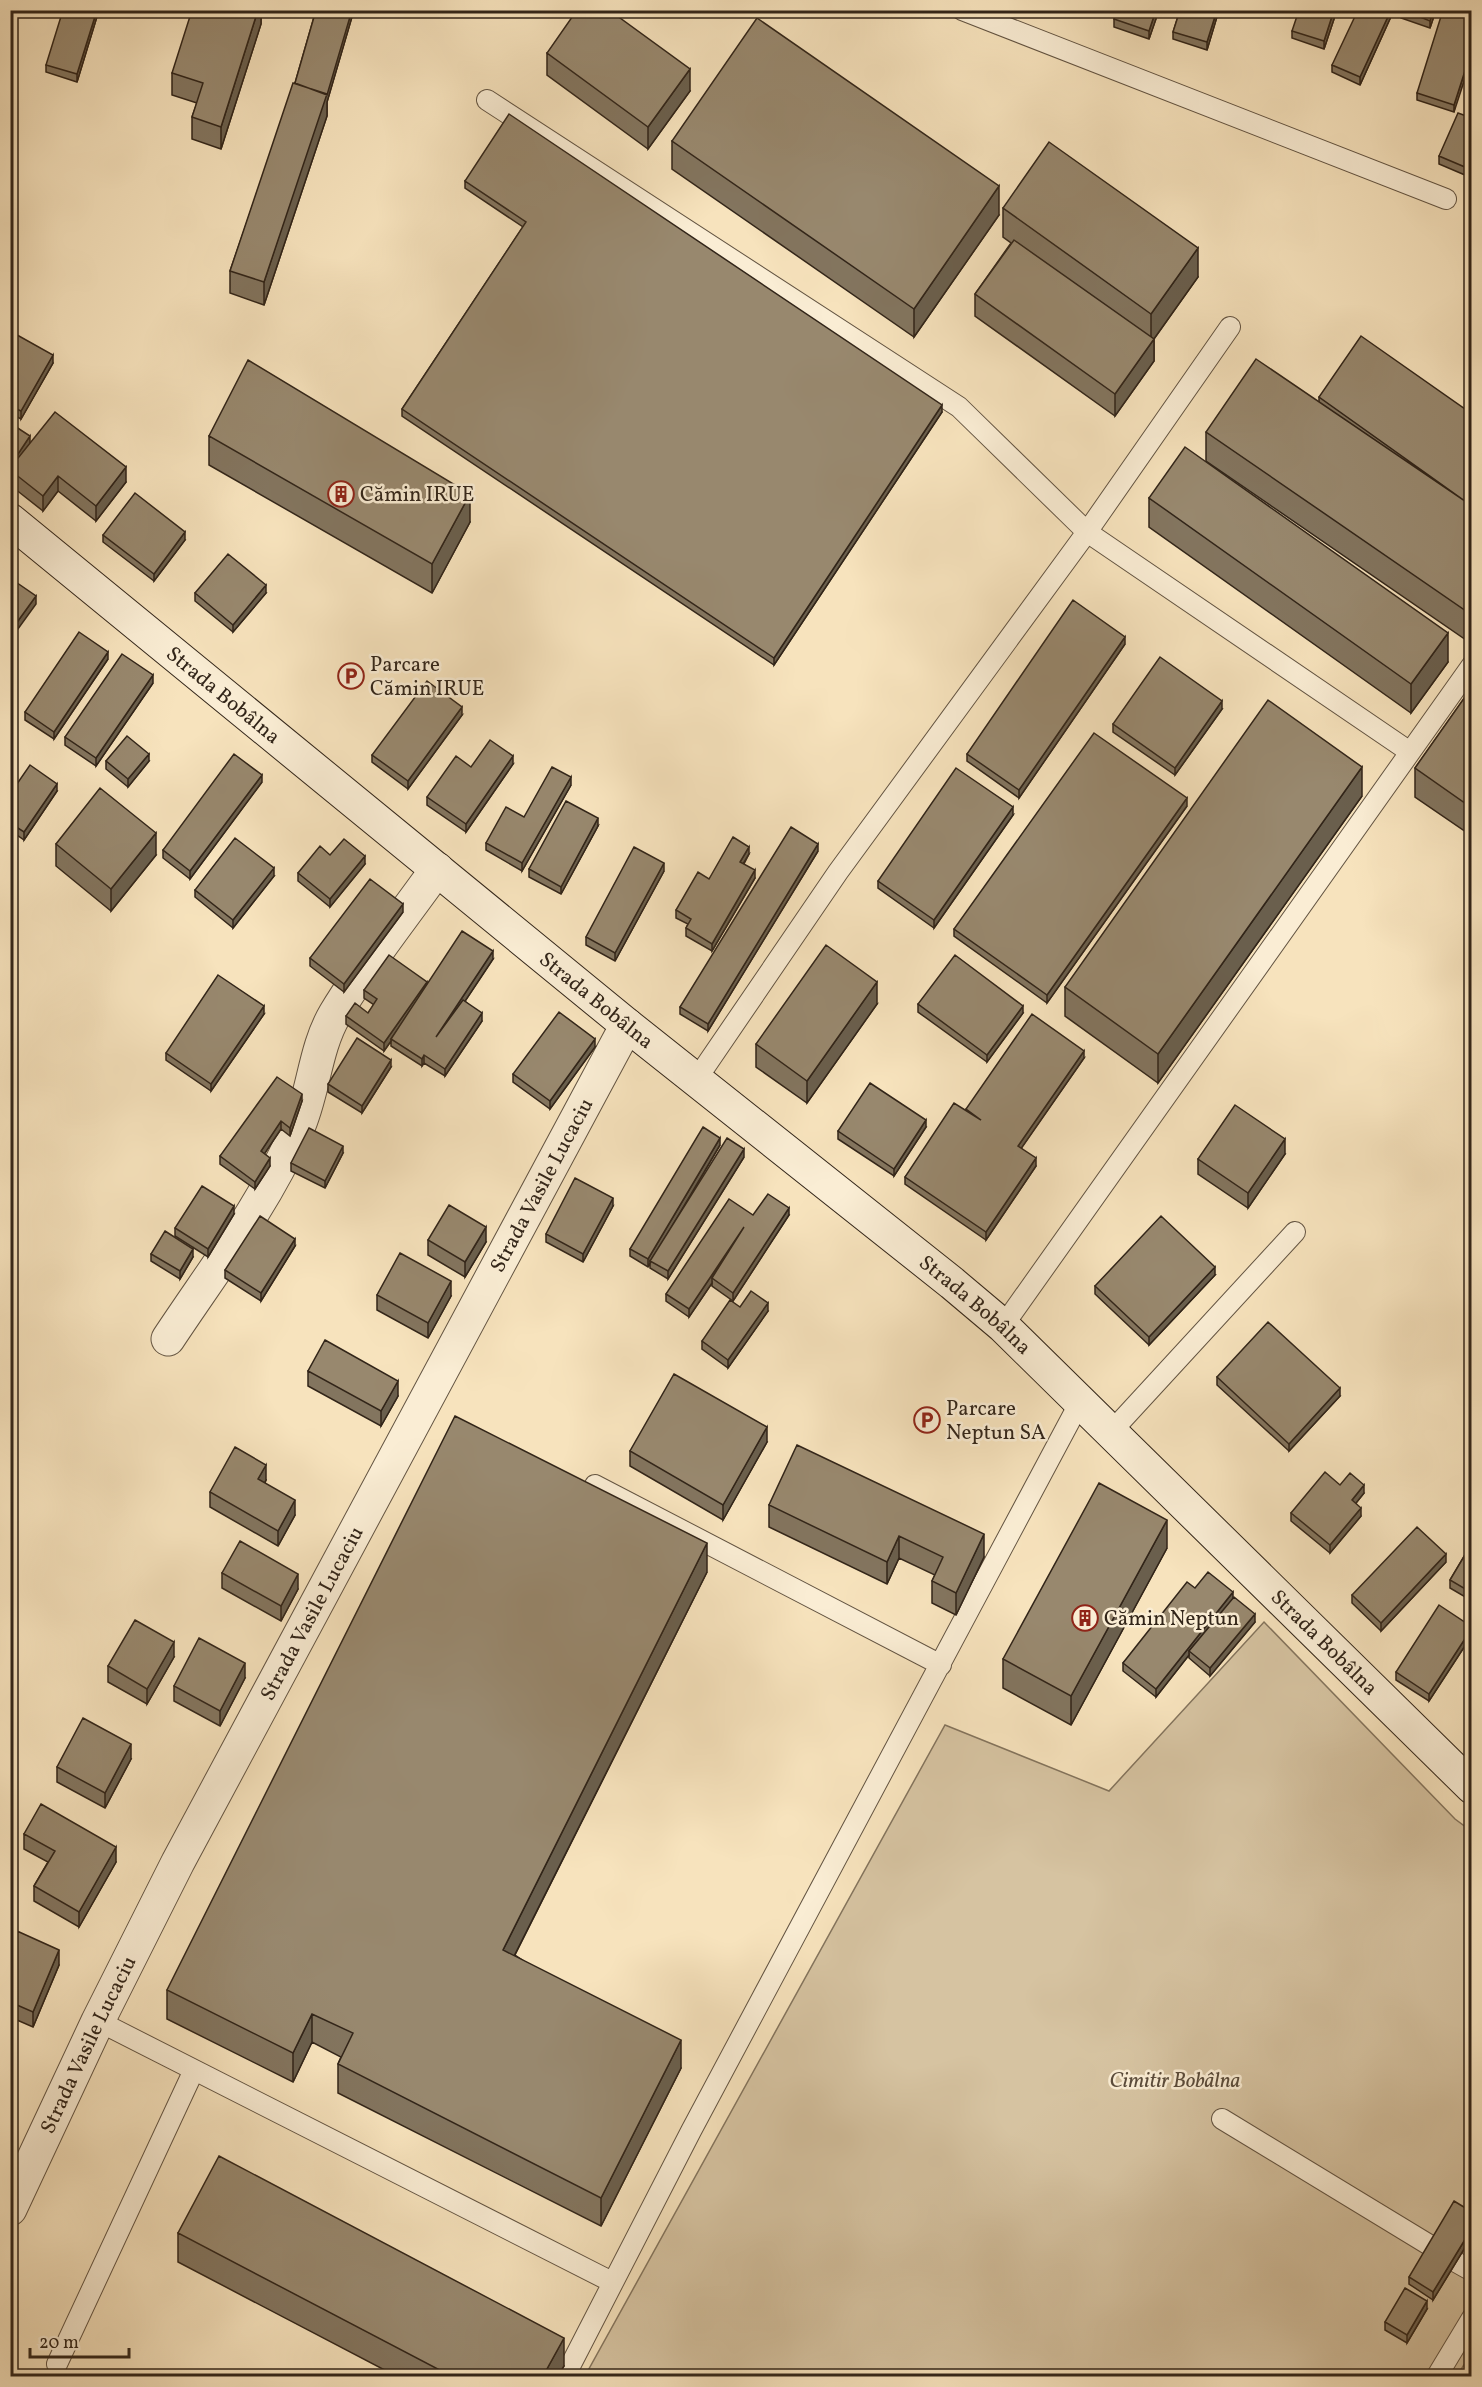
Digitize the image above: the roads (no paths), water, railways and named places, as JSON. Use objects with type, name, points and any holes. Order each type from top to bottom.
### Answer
[{"type":"main road","name":"Strada Bobâlna","points":[[10,520],[627,1024],[1003,1326],[1472,1787]]},
{"type":"main road","points":[[168,1339],[259,1203],[282,1161],[298,1128],[316,1056],[335,1015],[437,869]]},
{"type":"main road","name":"Strada Vasile Lucaciu","points":[[10,2209],[98,2021],[183,1852],[627,1024]]},
{"type":"lane","points":[[962,10],[1446,200]]},
{"type":"lane","points":[[487,99],[959,407],[1087,532],[1410,752]]},
{"type":"lane","points":[[696,1080],[838,872],[1087,532],[1230,327]]},
{"type":"lane","points":[[1003,1326],[1472,665]]},
{"type":"lane","points":[[1111,1432],[1295,1232]]},
{"type":"lane","points":[[566,2376],[612,2282],[1013,1524],[1080,1402]]},
{"type":"lane","points":[[595,1485],[940,1665]]},
{"type":"lane","points":[[98,2021],[612,2282]]},
{"type":"lane","points":[[57,2364],[194,2070]]},
{"type":"lane","points":[[1222,2119],[1431,2246]]},
{"type":"lane","points":[[1437,2376],[1472,2318]]},
{"type":"place","name":"Cămin IRUE","points":[[341,494]]},
{"type":"place","name":"Parcare Cămin IRUE","points":[[351,676]]},
{"type":"place","name":"Parcare Neptun SA","points":[[927,1420]]},
{"type":"place","name":"Cămin Neptun","points":[[1085,1618]]},
{"type":"park label","name":"Cimitir Bobâlna","points":[[1175,2080]]}]
